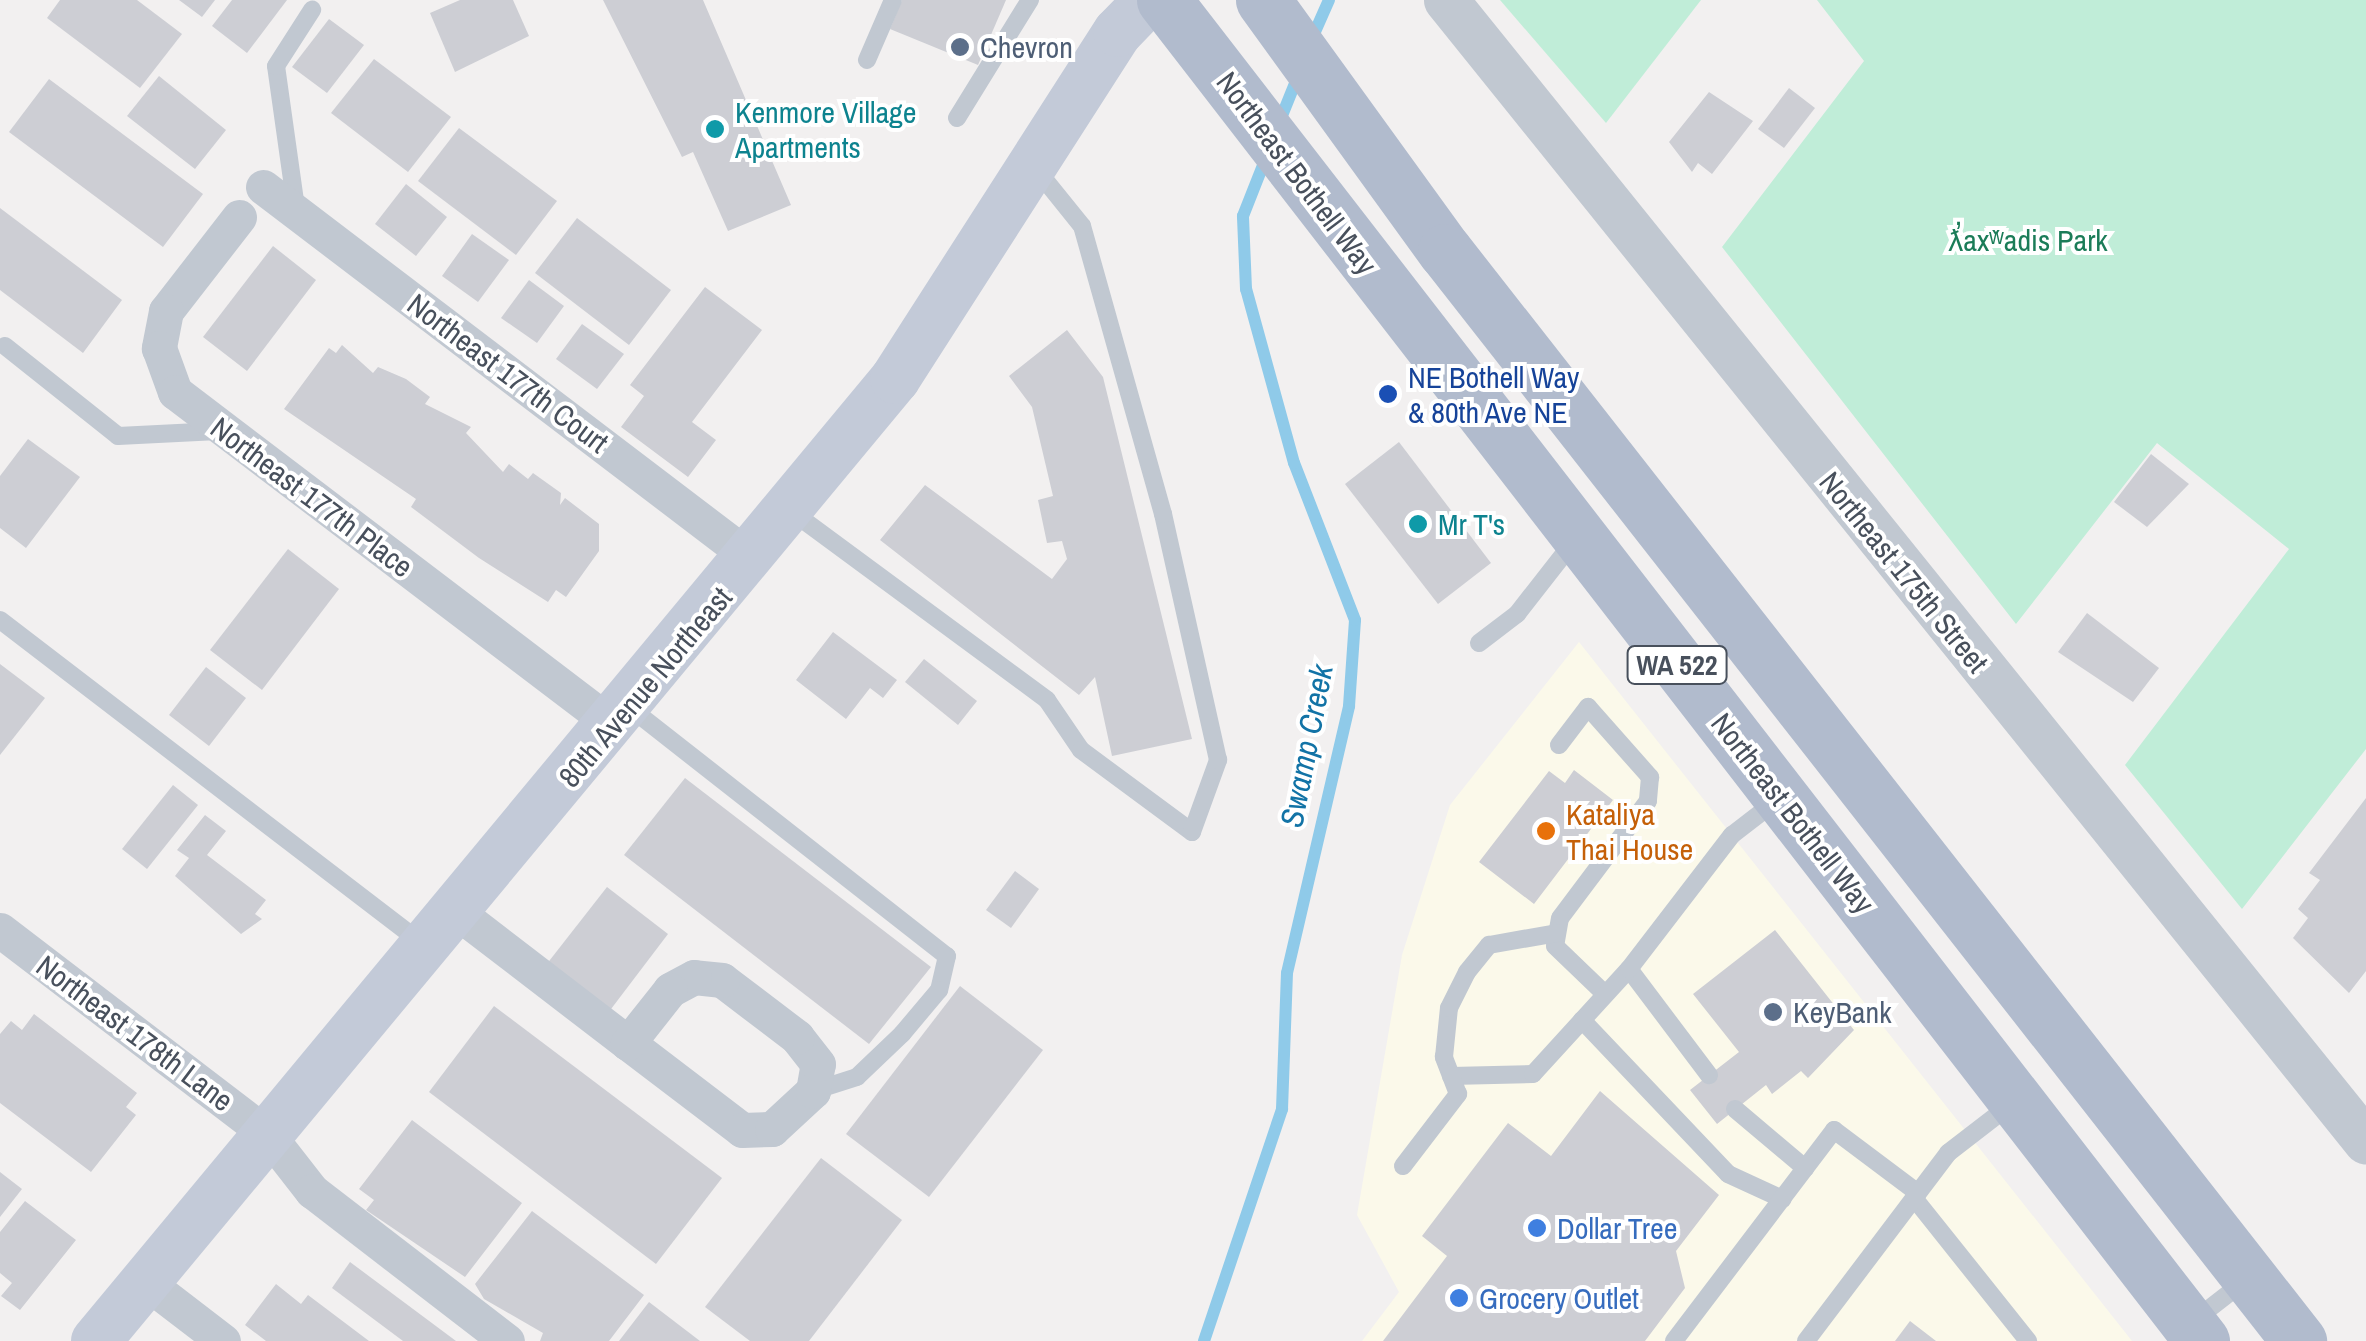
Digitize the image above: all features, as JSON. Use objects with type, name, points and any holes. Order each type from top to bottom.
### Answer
[{"type":"main road","name":"WA 522","points":[[1263,0],[1372,151],[2298,1341]]},
{"type":"main road","name":"80th Avenue Northeast","points":[[96,1341],[752,559],[904,367],[1118,32],[1168,11]]},
{"type":"main road","name":"Northeast Bothell Way","points":[[1168,11],[2017,1100],[2187,1335]]},
{"type":"street","name":"Northeast 175th Street","points":[[1446,0],[2366,1142]]},
{"type":"street","name":"Northeast 177th Court","points":[[263,188],[752,559]]},
{"type":"street","name":"Northeast 177th Place","points":[[239,217],[159,332],[164,376],[224,430],[621,716]]},
{"type":"street","name":"Northeast 178th Lane","points":[[0,930],[270,1136],[312,1191],[508,1341]]},
{"type":"street","points":[[442,930],[628,1043],[742,1130],[772,1129],[813,1091],[818,1064],[797,1037],[722,980],[694,977],[670,990],[628,1043]]},
{"type":"street","points":[[146,1282],[223,1341]]},
{"type":"lane","points":[[867,60],[893,0]]},
{"type":"lane","points":[[957,118],[1030,0]]},
{"type":"lane","points":[[297,213],[276,66],[312,10]]},
{"type":"lane","points":[[790,511],[1047,700],[1081,750],[1192,832],[1218,760],[1163,514],[1082,226],[1034,166]]},
{"type":"lane","points":[[5,346],[118,436],[224,430]]},
{"type":"lane","points":[[1479,643],[1517,614],[1577,537]]},
{"type":"lane","points":[[0,620],[442,930]]},
{"type":"lane","points":[[1558,745],[1588,708],[1650,777],[1648,801],[1558,933],[1555,946],[1603,992]]},
{"type":"lane","points":[[621,716],[947,956],[939,990],[902,1034],[840,1088],[813,1091]]},
{"type":"lane","points":[[1452,1076],[1532,1074],[1603,992],[1629,970],[1732,835],[1780,798]]},
{"type":"lane","points":[[1403,1166],[1458,1094],[1452,1076],[1448,1008],[1467,972],[1490,945],[1558,933]]},
{"type":"lane","points":[[1629,970],[1709,1075]]},
{"type":"lane","points":[[1582,1020],[1728,1174],[1782,1199]]},
{"type":"lane","points":[[1806,1341],[1948,1153],[2017,1100]]},
{"type":"lane","points":[[1735,1109],[1805,1168]]},
{"type":"lane","points":[[1674,1341],[1834,1130],[1916,1196],[2024,1339]]},
{"type":"lane","points":[[2187,1335],[2249,1278]]},
{"type":"shaded area","points":[[1579,642],[2132,1341],[1362,1341],[1399,1292],[1357,1215],[1402,955],[1450,805]]},
{"type":"green space","points":[[1500,0],[1701,0],[1606,123]]},
{"type":"green space","name":"ƛ̕ax̌ʷadis Park","points":[[1817,0],[2366,0],[2366,749],[2242,909],[2125,765],[2289,549],[2157,443],[2016,624],[1722,247],[1864,61]]},
{"type":"building","points":[[60,0],[137,0],[182,34],[140,88],[47,18]]},
{"type":"building","points":[[179,0],[215,0],[202,17]]},
{"type":"building","points":[[232,0],[287,0],[247,53],[212,26]]},
{"type":"building","points":[[460,0],[513,0],[529,36],[455,72],[430,13]]},
{"type":"building","name":"Kenmore Village Apartments","points":[[603,0],[703,0],[791,205],[728,231],[693,152],[682,157]]},
{"type":"building","name":"Chevron","points":[[902,0],[1006,0],[978,65],[890,29]]},
{"type":"building","points":[[329,19],[364,45],[327,93],[292,67]]},
{"type":"building","points":[[374,59],[451,117],[408,172],[331,113]]},
{"type":"building","points":[[159,76],[226,130],[195,169],[127,116]]},
{"type":"building","points":[[49,79],[203,194],[163,247],[9,132]]},
{"type":"building","points":[[1789,88],[1815,108],[1784,148],[1758,129]]},
{"type":"building","points":[[1709,92],[1753,121],[1712,174],[1698,163],[1692,172],[1669,142]]},
{"type":"building","points":[[459,128],[557,201],[516,255],[418,181]]},
{"type":"building","points":[[406,184],[447,217],[416,256],[375,224]]},
{"type":"building","points":[[0,208],[122,300],[83,353],[0,290]]},
{"type":"building","points":[[577,218],[671,290],[629,345],[535,273]]},
{"type":"building","points":[[472,234],[509,260],[478,302],[442,276]]},
{"type":"building","points":[[273,246],[316,280],[247,371],[203,337]]},
{"type":"building","points":[[529,280],[564,306],[537,343],[501,318]]},
{"type":"building","points":[[705,287],[762,330],[692,422],[716,440],[688,477],[621,427],[644,396],[630,385]]},
{"type":"building","points":[[582,324],[624,354],[597,389],[556,359]]},
{"type":"building","points":[[1067,330],[1103,377],[1192,739],[1112,756],[1095,677],[1079,695],[880,540],[925,485],[1052,579],[1067,559],[1062,541],[1047,543],[1038,500],[1053,496],[1032,407],[1009,376]]},
{"type":"building","points":[[342,345],[373,373],[378,367],[406,379],[430,397],[425,404],[471,427],[466,433],[503,472],[509,464],[528,479],[533,473],[561,493],[560,505],[565,498],[599,524],[599,551],[566,597],[556,590],[548,602],[479,558],[411,507],[416,499],[284,409],[329,348],[336,353]]},
{"type":"building","points":[[28,439],[80,477],[26,548],[0,528],[0,476]]},
{"type":"building","name":"Mr T's","points":[[1399,442],[1491,563],[1438,604],[1345,484]]},
{"type":"building","points":[[2151,454],[2189,484],[2147,527],[2114,502]]},
{"type":"building","points":[[288,549],[339,589],[262,690],[210,650]]},
{"type":"building","points":[[2087,613],[2159,668],[2133,702],[2058,652]]},
{"type":"building","points":[[833,632],[897,680],[883,698],[870,688],[846,719],[796,680]]},
{"type":"building","points":[[924,659],[977,701],[958,725],[905,682]]},
{"type":"building","points":[[0,664],[45,698],[0,755]]},
{"type":"building","points":[[206,667],[246,698],[209,746],[169,715]]},
{"type":"building","name":"Kataliya Thai House","points":[[1574,770],[1613,800],[1534,904],[1479,862],[1549,771],[1565,783]]},
{"type":"building","points":[[685,778],[931,967],[869,1044],[624,855]]},
{"type":"building","points":[[173,785],[198,805],[147,869],[122,849]]},
{"type":"building","points":[[2366,798],[2366,971],[2349,993],[2293,938],[2308,918],[2298,909],[2320,880],[2309,873]]},
{"type":"building","points":[[205,815],[226,831],[207,855],[266,900],[255,914],[262,919],[241,934],[175,876],[189,858],[177,850]]},
{"type":"building","points":[[1015,871],[1039,889],[1011,928],[986,910]]},
{"type":"building","points":[[607,887],[668,934],[608,1013],[546,965]]},
{"type":"building","name":"KeyBank","points":[[1775,930],[1854,1030],[1808,1078],[1801,1071],[1772,1094],[1766,1085],[1717,1124],[1690,1090],[1739,1052],[1693,994]]},
{"type":"building","points":[[960,986],[1043,1050],[929,1197],[846,1134]]},
{"type":"building","points":[[494,1006],[722,1178],[656,1264],[429,1092]]},
{"type":"building","points":[[34,1014],[137,1093],[126,1107],[136,1115],[91,1172],[0,1103],[0,1034],[11,1021],[22,1030]]},
{"type":"building","name":"Dollar Tree","points":[[1600,1091],[1719,1195],[1676,1251],[1685,1288],[1645,1341],[1383,1341],[1447,1256],[1422,1236],[1508,1123],[1551,1156]]},
{"type":"building","points":[[412,1120],[522,1203],[465,1277],[366,1210],[374,1200],[359,1189]]},
{"type":"building","points":[[821,1158],[902,1220],[809,1341],[750,1341],[705,1307]]},
{"type":"building","points":[[0,1172],[22,1189],[0,1217]]},
{"type":"building","points":[[25,1201],[76,1240],[20,1310],[1,1296],[12,1283],[0,1273],[0,1232]]},
{"type":"building","points":[[532,1211],[644,1295],[609,1341],[540,1341],[543,1333],[484,1299],[475,1284]]},
{"type":"building","points":[[350,1262],[456,1341],[403,1341],[332,1288]]},
{"type":"building","points":[[276,1284],[301,1304],[308,1295],[369,1341],[266,1341],[245,1325]]},
{"type":"building","points":[[649,1302],[700,1341],[619,1341]]},
{"type":"building","points":[[1910,1321],[1936,1341],[1895,1341]]},
{"type":"waterway","name":"Swamp Creek","points":[[1310,43],[1329,0]]},
{"type":"waterway","name":"Swamp Creek","points":[[1279,123],[1298,76]]},
{"type":"waterway","name":"Swamp Creek","points":[[1204,1341],[1282,1109],[1287,973],[1349,706],[1355,620],[1294,463],[1246,289],[1243,216],[1267,155]]},
{"type":"place","name":"Chevron","points":[[960,47]]},
{"type":"place","name":"Kenmore Village Apartments","points":[[715,129]]},
{"type":"place","name":"NE Bothell Way & 80th Ave NE","points":[[1388,394]]},
{"type":"place","name":"Mr T's","points":[[1418,524]]},
{"type":"place","name":"Kataliya Thai House","points":[[1546,831]]},
{"type":"place","name":"KeyBank","points":[[1773,1012]]},
{"type":"place","name":"Dollar Tree","points":[[1537,1228]]},
{"type":"place","name":"Grocery Outlet","points":[[1459,1298]]}]
